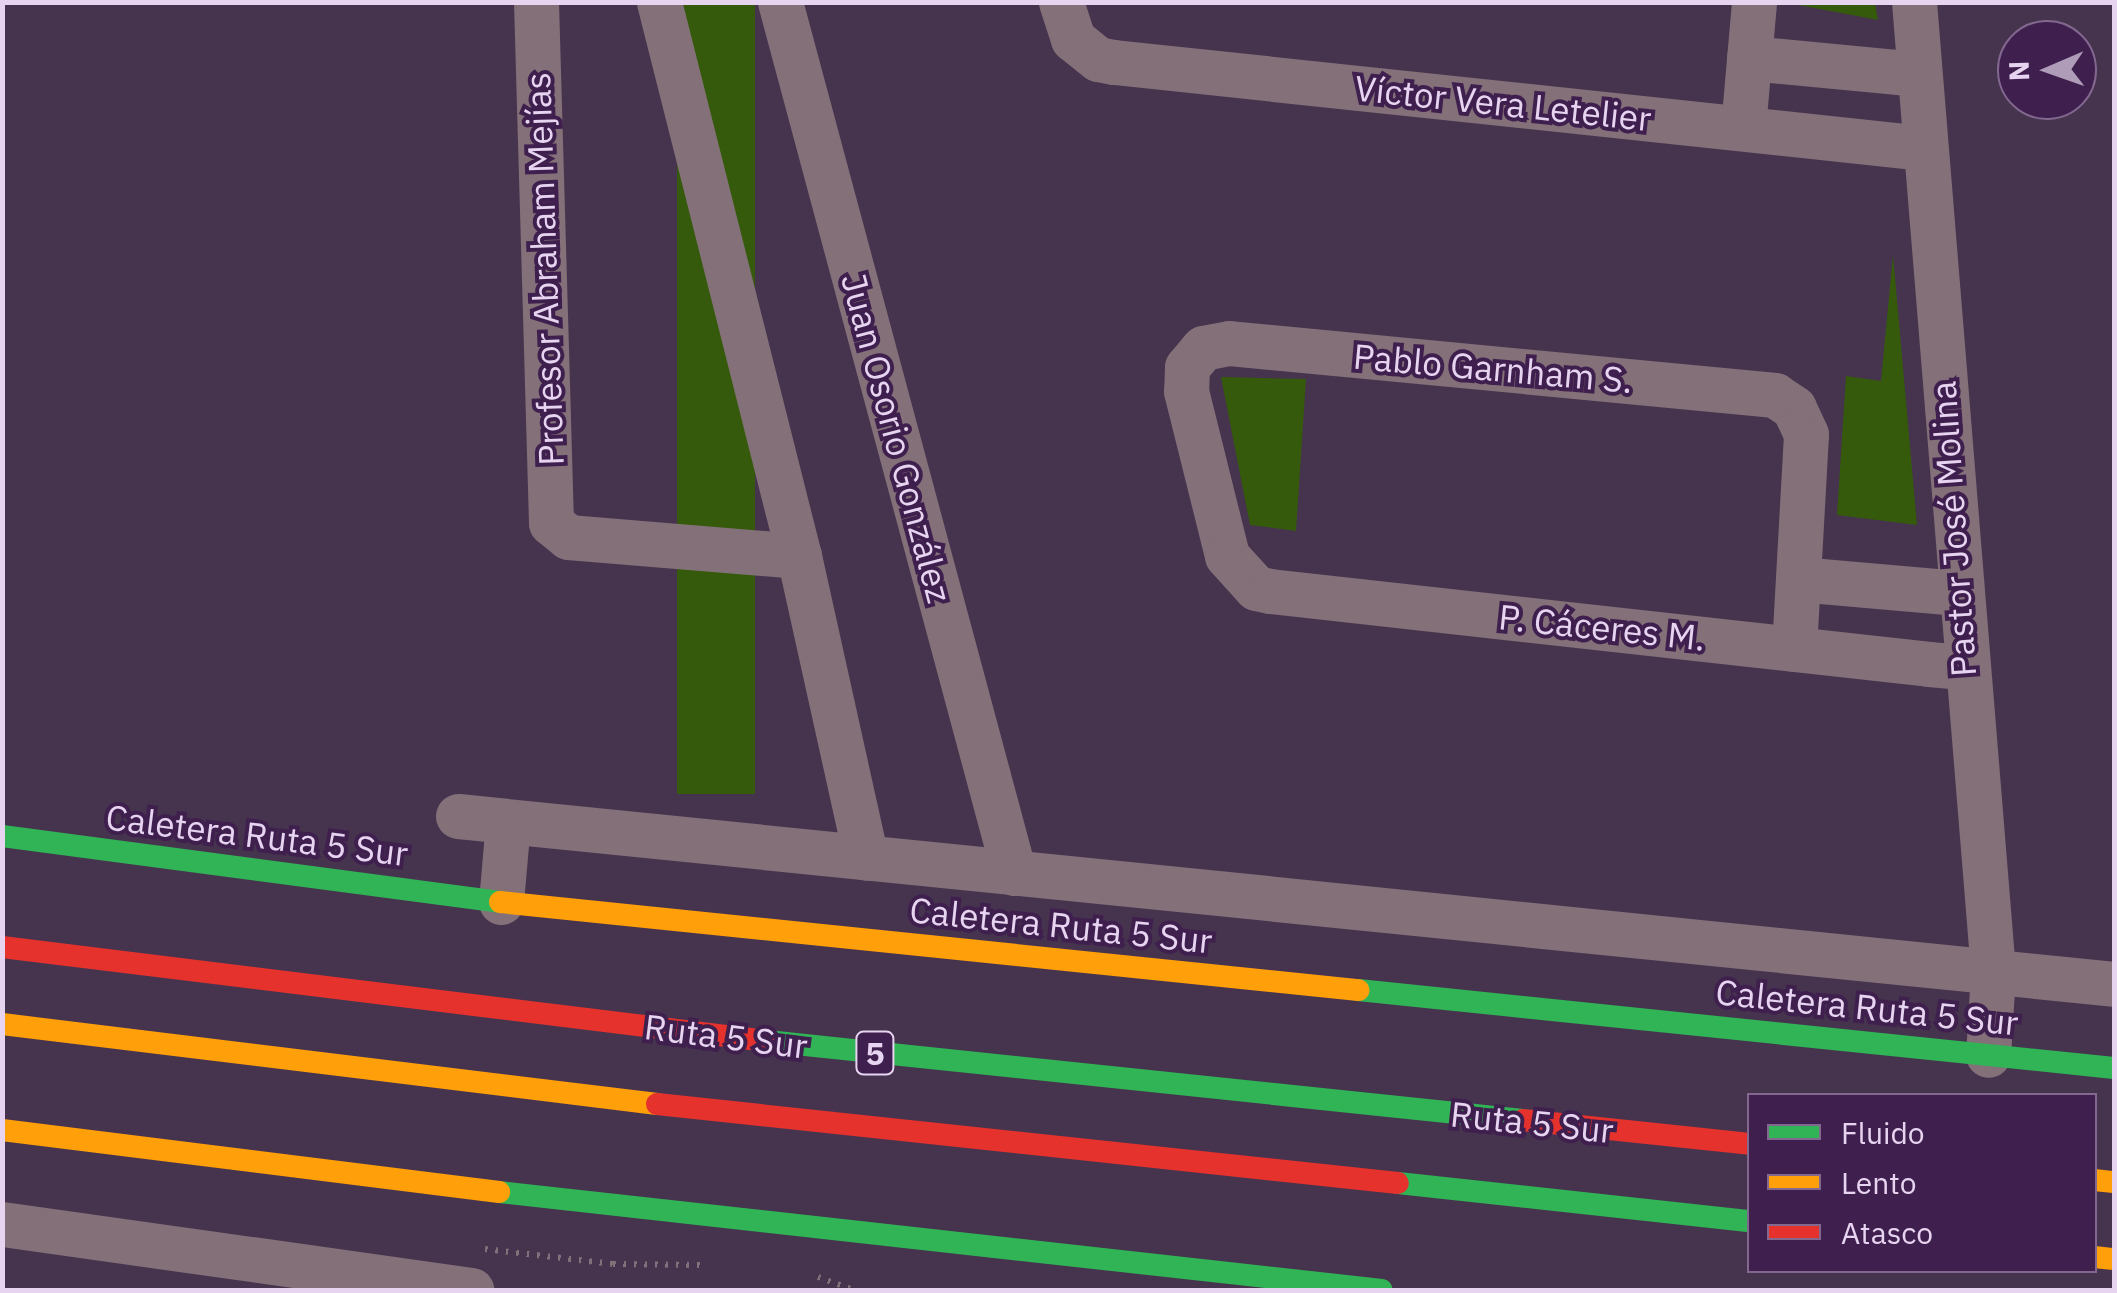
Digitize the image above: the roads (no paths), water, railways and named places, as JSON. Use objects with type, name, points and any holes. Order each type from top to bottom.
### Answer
[{"type":"main road","name":"Caletera Ruta 5 Sur","points":[[2,836],[501,902],[2114,1068]]},
{"type":"main road","name":"Ruta 5 Sur","points":[[2,948],[776,1042],[1747,1144]]},
{"type":"main road","name":"5","points":[[2,1024],[378,1074],[1747,1221]]},
{"type":"main road","points":[[2,1130],[235,1163],[1382,1290]]},
{"type":"street","name":"Profesor Abraham Mejías","points":[[536,2],[552,523],[558,533],[799,556]]},
{"type":"street","points":[[659,2],[799,556],[866,858]]},
{"type":"street","name":"Juan Osorio González","points":[[780,2],[1014,873]]},
{"type":"street","name":"Víctor Vera Letelier","points":[[1061,2],[1084,50],[1114,62],[1924,148]]},
{"type":"street","points":[[1743,128],[1754,2]]},
{"type":"street","name":"Pastor José Molina","points":[[1914,2],[1964,667],[1993,972],[1988,1055]]},
{"type":"street","points":[[1749,58],[1919,74]]},
{"type":"street","name":"Pablo Garnham S.","points":[[1243,580],[1227,556],[1186,391],[1192,357],[1203,348],[1229,344],[1764,393],[1794,408],[1806,434],[1798,578]]},
{"type":"street","points":[[1794,648],[1798,578],[1958,593]]},
{"type":"street","name":"P. Cáceres M.","points":[[1243,580],[1270,591],[1964,667]]},
{"type":"street","points":[[458,816],[2114,984]]},
{"type":"street","points":[[501,902],[508,822]]},
{"type":"street","points":[[2,1224],[470,1290]]}]
